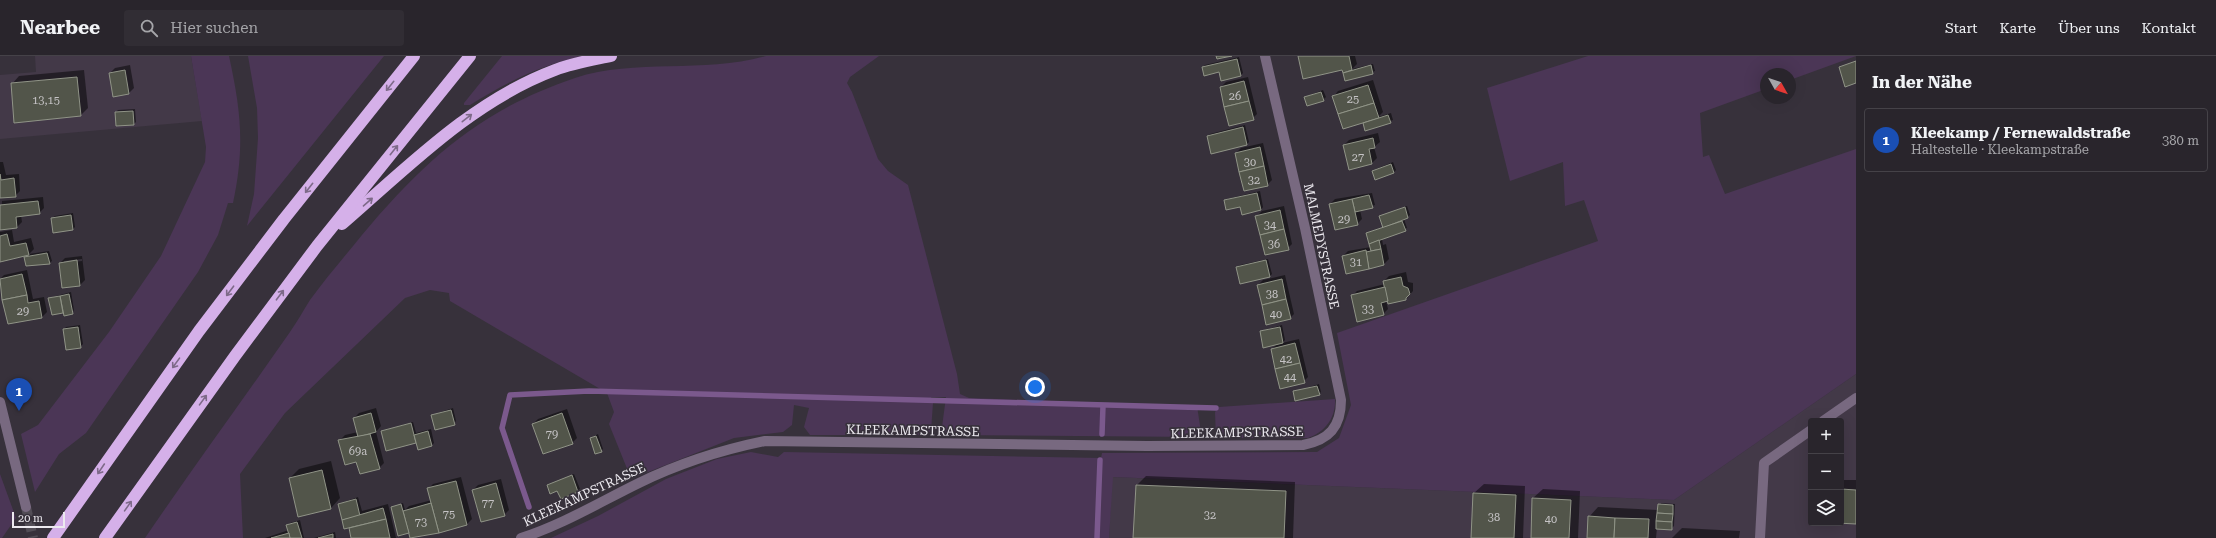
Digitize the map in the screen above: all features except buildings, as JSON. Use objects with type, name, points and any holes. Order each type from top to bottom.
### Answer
[{"type":"highway","points":[[53,538],[204,325],[284,219],[414,56]]},
{"type":"highway","points":[[106,538],[230,363],[317,246],[470,56]]},
{"type":"highway","points":[[317,246],[432,146],[474,113],[502,95],[555,69],[610,56]]},
{"type":"street","name":"MALMEDYSTRASSE","points":[[1266,56],[1304,220],[1341,400],[1337,423],[1324,438]]},
{"type":"street","points":[[1827,418],[1856,398]]},
{"type":"street","points":[[0,402],[26,507]]},
{"type":"street","points":[[1760,538],[1764,464],[1808,432]]},
{"type":"street","name":"KLEEKAMPSTRASSE","points":[[520,538],[567,519],[640,482],[686,462],[734,447],[765,441],[1303,445],[1316,442],[1324,438]]},
{"type":"shaded area","points":[[35,56],[191,56],[202,121],[0,139],[0,75],[36,72]]},
{"type":"shaded area","points":[[191,56],[229,56],[239,112],[240,129],[239,164],[233,203],[228,203],[218,235],[198,272],[86,433],[59,454],[35,492],[21,434],[38,425],[109,332],[161,256],[205,162],[206,147]]},
{"type":"shaded area","points":[[248,56],[384,56],[247,226],[254,194],[258,138],[257,108]]},
{"type":"shaded area","points":[[502,56],[583,56],[539,69],[497,89],[470,105],[464,105],[464,103]]},
{"type":"shaded area","points":[[766,56],[879,56],[850,77],[847,83],[852,92],[878,159],[888,171],[908,185],[957,374],[960,394],[969,398],[1197,406],[1201,432],[1200,437],[947,435],[942,427],[946,397],[931,397],[933,403],[931,431],[925,435],[810,435],[804,427],[809,408],[794,405],[792,425],[783,432],[734,438],[638,476],[628,471],[609,424],[614,412],[607,393],[450,301],[449,293],[430,290],[405,298],[285,413],[240,474],[243,538],[145,538],[322,284],[362,235],[408,183],[456,140],[510,105],[575,78],[598,72],[622,69],[719,64]]},
{"type":"shaded area","points":[[1588,56],[1856,56],[1796,78],[1796,68],[1760,68],[1760,91],[1700,113],[1703,157],[1709,155],[1725,194],[1856,149],[1856,374],[1674,500],[1113,477],[1109,538],[551,538],[598,516],[666,479],[717,459],[751,452],[778,457],[784,452],[1101,458],[1102,453],[1317,452],[1339,438],[1351,405],[1337,333],[1598,241],[1584,200],[1565,206],[1563,162],[1510,181],[1487,88]]},
{"type":"shaded area","points":[[1856,374],[1856,538],[1109,538],[1112,477],[1674,500]]},
{"type":"shaded area","points":[[1335,399],[1334,412],[1328,423],[1320,432],[1308,438],[1216,438],[1215,412],[1219,407]]},
{"type":"shaded area","points":[[0,474],[16,518],[2,538],[0,538]]},
{"type":"waterway","points":[[529,507],[502,428],[510,395],[589,391],[1216,408]]},
{"type":"waterway","points":[[1102,434],[1103,406]]},
{"type":"waterway","points":[[1097,538],[1100,460]]},
{"type":"tunnel","points":[[26,507],[33,538]]},
{"type":"place","name":"Kleekamp / Fernewaldstraße","points":[[19,411]]}]
